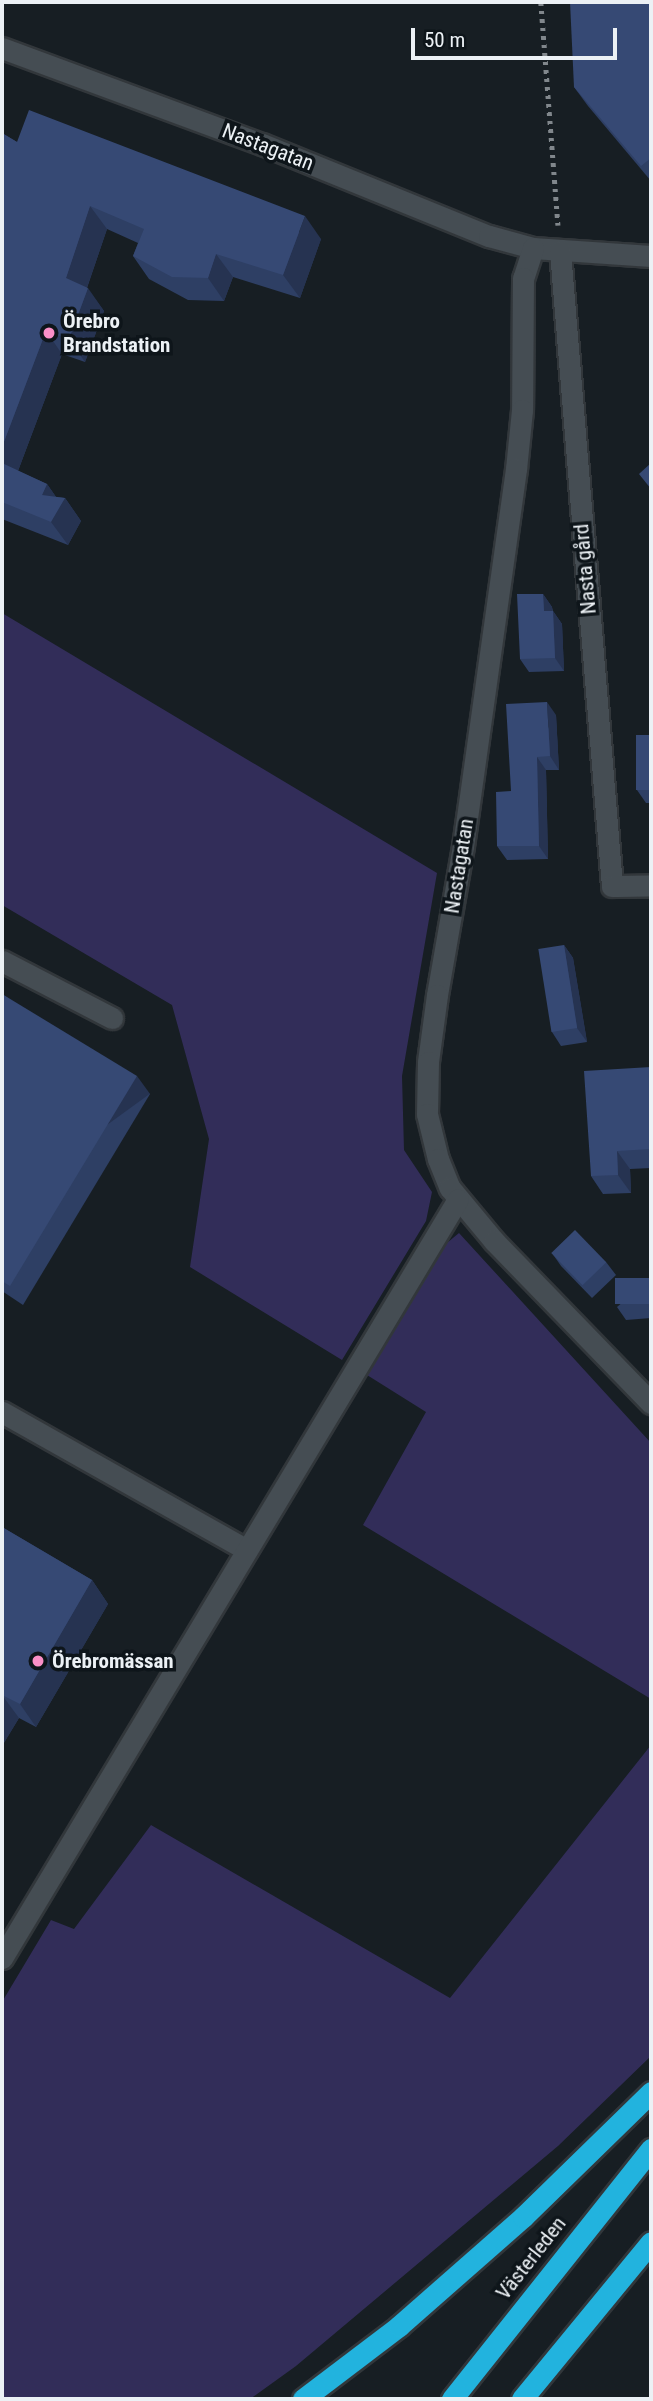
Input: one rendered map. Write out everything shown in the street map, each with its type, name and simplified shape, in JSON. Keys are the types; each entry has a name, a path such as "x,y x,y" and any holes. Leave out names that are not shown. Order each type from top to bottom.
{"highway":[{"path":"303,2399 399,2326 523,2217 651,2092"},
{"name":"Västerleden","path":"452,2399 651,2149"},
{"path":"522,2399 651,2242"}],"street":[{"name":"Nastagatan","path":"2,48 262,144 489,236 533,248 651,256"},
{"name":"Nastagatan","path":"533,248 523,278 522,410 516,469 463,846 428,1062 427,1114 438,1159 458,1199 494,1241 647,1397"},
{"name":"Nasta gård","path":"559,251 612,887 651,885"},
{"path":"2,961 111,1018"},
{"path":"2,1958 458,1199"},
{"path":"2,1412 247,1550"}],"path":[{"path":"541,2 559,251"}],"shaded area":[{"path":"2,613 437,873 402,1076 404,1150 432,1192 426,1221 342,1360 190,1267 209,1139 172,1005 2,905"},
{"path":"459,1233 651,1443 651,1699 363,1525 426,1412 367,1375 442,1247"},
{"path":"651,1745 651,2056 558,2146 296,2366 250,2399 2,2399 2,2002 51,1920 74,1929 151,1825 450,1998"}],"building":[{"path":"570,2 651,2 651,158 641,166 574,87"},
{"name":"Örebro Brandstation","path":"29,110 305,216 283,275 216,254 208,278 172,277 133,256 144,229 90,206 66,278 88,288 69,339 46,331 2,447 2,133 17,142"},
{"path":"2,463 47,484 42,495 65,498 51,522 2,502"},
{"path":"651,463 651,489 639,474"},
{"path":"517,594 543,594 544,611 553,611 555,658 520,659"},
{"path":"547,702 550,756 537,757 539,846 497,846 496,792 511,791 506,704"},
{"path":"636,735 651,735 651,790 636,790"},
{"path":"564,945 577,1028 551,1032 538,949"},
{"path":"2,994 137,1076 10,1286 2,1281"},
{"path":"651,1067 651,1149 617,1151 618,1175 591,1176 584,1071"},
{"path":"575,1230 606,1262 583,1285 551,1253"},
{"path":"615,1278 651,1278 651,1304 615,1304"},
{"name":"Örebromässan","path":"2,1527 92,1580 20,1704 2,1695"}],"place":[{"name":"Örebro Brandstation","path":"49,333"},
{"name":"Örebromässan","path":"38,1661"}]}
